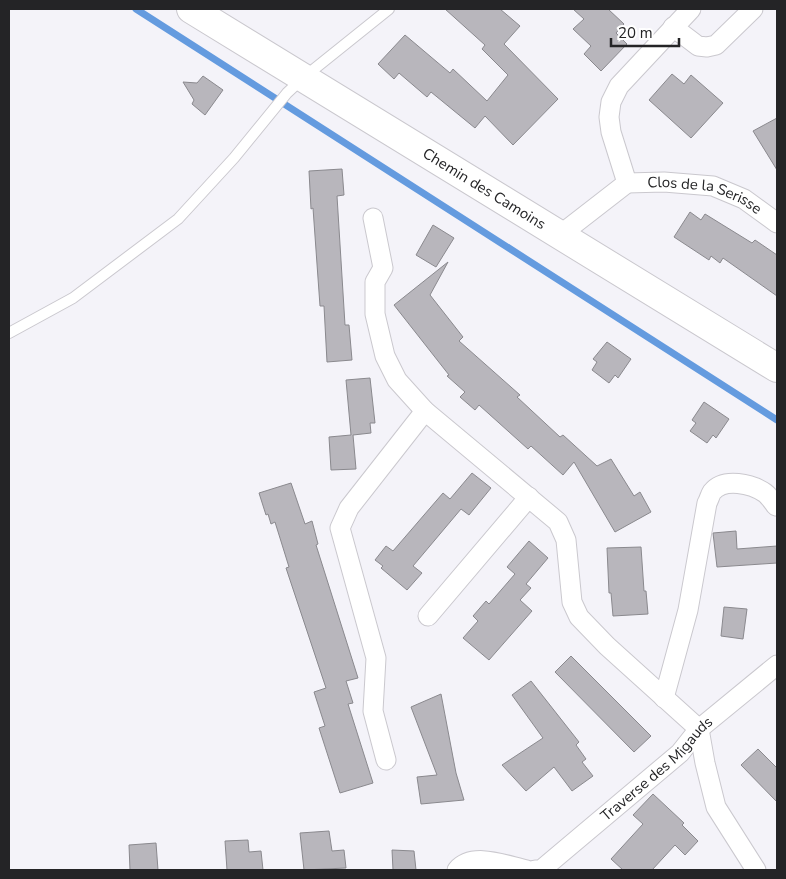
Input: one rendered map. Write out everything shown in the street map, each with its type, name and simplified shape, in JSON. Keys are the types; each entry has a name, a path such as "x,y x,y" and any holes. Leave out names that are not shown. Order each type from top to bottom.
{"street":[{"name":"Chemin des Camoins","path":"191,9 295,86 560,235 777,368"},
{"name":"Clos de la Serisse","path":"627,183 609,117 611,102 619,86 672,27 691,9"},
{"path":"672,27 698,46 716,45 753,9"},
{"name":"Clos de la Serisse","path":"560,235 627,183 664,182 714,186 744,199 777,223"},
{"path":"373,218 382,268 375,282 375,314 385,356 398,380 425,411 558,522 566,540 572,602 579,617 607,646 699,729 704,763 716,807 756,870"},
{"path":"386,760 373,711 376,658 340,528 349,508 425,411"},
{"path":"664,698 688,610 707,503 713,491 725,484 741,483 752,486 766,494 776,506"},
{"path":"428,616 529,497"},
{"name":"Traverse des Migauds","path":"535,870 541,870 680,753 699,729 777,665"},
{"path":"457,870 473,860 527,870"}],"lane":[{"path":"9,333 73,298 178,219 234,158 295,86 389,9"}],"building":[{"path":"445,9 500,9 520,26 504,44 558,99 513,145 485,116 475,128 431,92 427,97 399,73 394,79 378,64 405,35 450,73 453,69 487,101 508,75 482,49 485,45"},
{"path":"573,9 608,9 624,24 616,33 627,44 601,71 584,54 591,46 573,29 584,19"},
{"path":"672,74 684,84 691,75 723,103 691,138 649,100"},
{"path":"203,76 223,90 205,115 192,104 194,100 183,82 197,83"},
{"path":"777,118 777,170 753,131"},
{"path":"342,169 344,195 337,196 345,325 349,325 352,360 327,362 324,306 320,306 309,171"},
{"path":"690,212 701,220 705,214 752,243 755,240 777,255 777,296 723,258 720,263 711,256 709,260 674,237"},
{"path":"433,225 454,238 436,267 416,255"},
{"path":"448,262 430,295 463,337 459,341 520,395 517,397 560,437 563,435 597,466 611,459 634,496 640,492 651,512 615,532 574,462 563,475 531,446 528,449 479,405 475,410 460,397 465,392 447,376 449,375 394,305"},
{"path":"607,342 631,359 618,378 615,375 609,383 592,370 597,362 593,359"},
{"path":"370,378 375,423 370,423 371,433 353,435 356,469 331,470 329,437 351,435 346,380"},
{"path":"704,402 729,419 716,438 713,435 707,443 690,431 696,423 692,420"},
{"path":"472,473 491,488 469,515 461,509 413,566 422,573 407,590 381,568 383,566 375,560 386,546 393,551 443,493 450,499"},
{"path":"291,483 305,524 312,521 318,544 316,545 358,678 346,681 353,703 348,704 373,783 340,793 319,728 325,726 314,692 326,688 286,568 289,567 275,522 271,524 268,514 266,515 259,493"},
{"path":"736,531 737,549 777,546 777,563 717,567 713,533"},
{"path":"529,541 548,558 526,584 531,588 520,600 532,611 489,660 463,638 478,621 473,616 486,601 489,604 515,574 507,567"},
{"path":"641,547 644,591 646,591 648,614 613,616 611,593 609,593 607,548"},
{"path":"724,607 747,609 743,639 721,636"},
{"path":"571,656 651,736 634,752 555,672"},
{"path":"531,681 579,742 576,745 586,759 582,762 593,776 572,791 554,767 526,791 502,765 543,738 512,695"},
{"path":"441,694 456,773 464,800 421,804 417,777 437,775 411,707"},
{"path":"758,749 777,768 777,802 741,765"},
{"path":"653,794 684,823 682,825 698,841 685,855 675,845 652,870 623,870 611,859 643,824 633,815"},
{"path":"329,831 332,851 344,850 346,868 304,870 300,833"},
{"path":"248,840 249,852 261,851 263,870 227,870 225,841"},
{"path":"156,843 158,870 130,870 129,845"},
{"path":"392,850 414,851 416,870 393,870"}],"waterway":[{"path":"136,9 777,420"}]}
